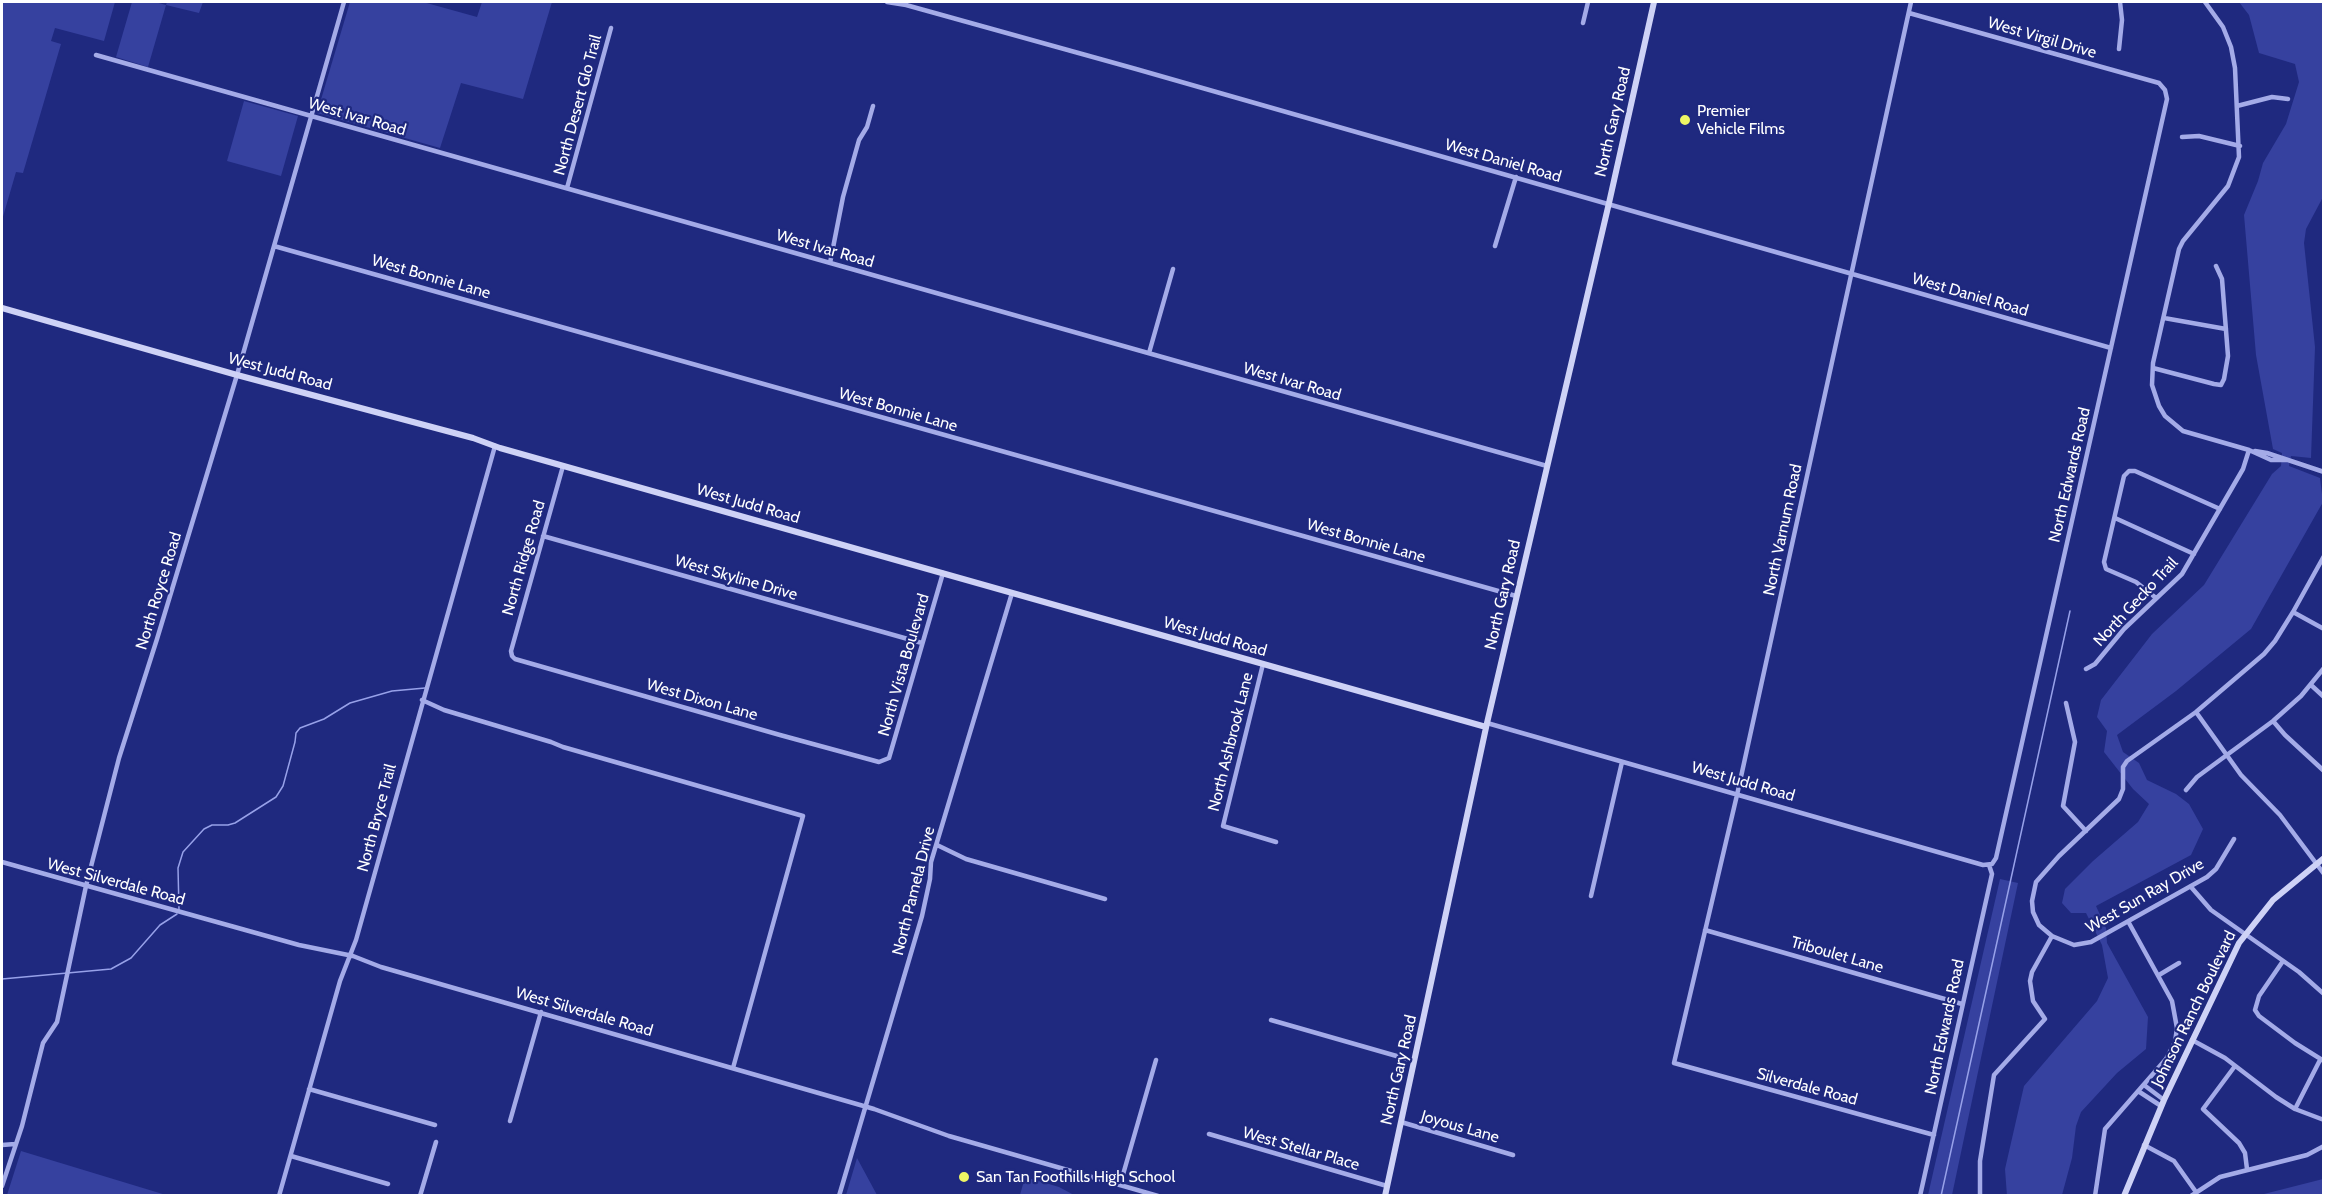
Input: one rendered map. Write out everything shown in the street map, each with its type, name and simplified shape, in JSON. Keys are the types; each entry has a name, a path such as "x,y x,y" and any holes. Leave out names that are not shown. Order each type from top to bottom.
{"street":[{"name":"North Royce Road","path":"2,1186 25,1116 43,1043 59,1016 86,886 119,758 237,375 344,2"},
{"name":"West Daniel Road","path":"887,2 906,5 1609,203 2111,348"},
{"path":"1583,23 1588,2"},
{"name":"North Gary Road","path":"1385,1196 1516,596 1654,2"},
{"name":"North Varnum Road","path":"1674,1063 1737,795 1911,2"},
{"path":"2119,49 2122,27 2120,2"},
{"path":"2205,2 2228,36 2235,68 2240,146 2236,166 2228,186 2179,249 2152,368 2154,393 2165,416 2183,430 2324,472"},
{"name":"West Virgil Drive","path":"1909,13 2159,83 2165,90"},
{"name":"North Desert Glo Trail","path":"567,188 611,28"},
{"name":"West Ivar Road","path":"96,55 1547,466"},
{"name":"North Edwards Road","path":"1920,1196 1992,874 1990,864 1996,858 2167,99 2165,90"},
{"path":"2237,106 2272,97 2288,99"},
{"path":"830,263 843,197 873,106"},
{"path":"2182,137 2199,136 2240,146"},
{"path":"1496,246 1516,177"},
{"name":"West Bonnie Lane","path":"274,246 1516,596"},
{"path":"2152,368 2221,385 2227,365 2226,329 2222,279 2216,266"},
{"path":"1149,353 1173,269"},
{"name":"West Judd Road","path":"2,308 237,375 473,438 563,466 1263,664 1622,762 1983,865 1990,864"},
{"path":"2163,318 2226,329"},
{"name":"North Bryce Trail","path":"279,1196 340,981 359,929 495,446"},
{"name":"North Gecko Trail","path":"2086,669 2095,664 2124,629 2181,574 2242,469 2249,450"},
{"name":"North Ridge Road","path":"512,656 511,651 563,466"},
{"path":"2156,598 2136,582 2106,569 2104,562 2124,476 2129,471 2135,471 2220,509"},
{"path":"2115,518 2194,554"},
{"name":"West Skyline Drive","path":"543,536 922,643"},
{"path":"1980,1196 1980,1161 1994,1075 2045,1019 2033,1001 2030,981 2032,972 2052,936 2039,925 2033,912 2033,891 2042,874 2119,799 2123,789 2123,767 2127,761 2196,712 2264,654 2294,612 2324,556"},
{"name":"North Vista Boulevard","path":"886,761 889,758 943,573"},
{"name":"North Pamela Drive","path":"839,1196 922,916 930,879 931,862 938,845 1012,593"},
{"path":"2294,612 2324,629"},
{"name":"West Dixon Lane","path":"512,656 780,735 879,762 886,761"},
{"name":"North Ashbrook Lane","path":"1263,664 1223,826 1276,842"},
{"path":"2186,790 2197,777 2273,721 2311,685 2324,668"},
{"path":"2311,685 2324,698"},
{"path":"422,700 444,711 562,747 803,816 733,1068"},
{"path":"2066,703 2075,742 2063,806 2086,831"},
{"path":"2196,712 2241,776 2268,803 2324,874"},
{"path":"2273,721 2324,771"},
{"path":"1591,896 1622,762"},
{"name":"West Sun Ray Drive","path":"2052,936 2074,945 2082,945 2129,922 2191,887 2216,869 2234,839"},
{"path":"938,845 966,859 1106,899"},
{"name":"Johnson Ranch Boulevard","path":"2124,1196 2162,1103 2231,959 2246,934 2273,900 2324,858"},
{"name":"West Silverdale Road","path":"2,862 299,945 349,956 867,1107 949,1136 1158,1196"},
{"path":"2191,887 2211,910 2299,972 2324,994"},
{"path":"2095,1196 2105,1129 2172,1051 2177,1028 2172,1001 2129,922"},
{"name":"Triboulet Lane","path":"1705,930 1962,1004"},
{"path":"2283,961 2259,996 2255,1010 2259,1016 2295,1043 2322,1060 2295,1108"},
{"path":"2159,975 2179,963"},
{"path":"510,1121 541,1012"},
{"path":"1271,1020 1414,1061"},
{"path":"2192,1040 2235,1066 2276,1097 2324,1120"},
{"path":"1120,1185 1156,1060"},
{"name":"Silverdale Road","path":"1674,1063 1934,1135"},
{"path":"2235,1066 2207,1101 2204,1110 2239,1143 2245,1153 2247,1169"},
{"path":"2144,1085 2162,1103"},
{"path":"309,1089 435,1125"},
{"path":"2138,1091 2162,1103"},
{"name":"Joyous Lane","path":"1401,1122 1513,1155"},
{"name":"West Stellar Place","path":"1209,1134 1387,1186"},
{"path":"420,1196 436,1142"},
{"path":"2,1145 15,1144"},
{"path":"2144,1145 2174,1161 2194,1194 2220,1177 2307,1155 2324,1146"},
{"path":"291,1156 388,1184"}],"shaded area":[{"path":"2,2 115,2 104,41 55,28 51,41 61,44 23,173 16,172 2,220"},
{"path":"132,2 155,2 166,5 148,67 116,57"},
{"path":"167,2 203,2 199,13 166,5"},
{"path":"350,2 423,2 477,17 482,2 552,2 523,99 461,83 440,148 317,113"},
{"path":"2239,2 2323,2 2323,197 2306,229 2304,243 2315,347 2311,458 2291,456 2289,466 2320,478 2323,502 2251,629 2176,691 2117,735 2123,752 2139,763 2147,780 2176,794 2189,804 2203,829 2191,855 2096,906 2106,928 2107,943 2148,1017 2146,1049 2117,1073 2081,1112 2062,1195 2007,1196 2005,1169 2024,1086 2097,1001 2108,978 2102,945 2086,913 2071,913 2062,903 2065,889 2138,822 2149,804 2133,789 2104,752 2107,731 2097,717 2101,700 2152,634 2204,585 2272,474 2281,466 2282,453 2273,449 2256,355 2244,215 2263,163 2286,124 2299,82 2295,64 2259,53 2249,15"},
{"path":"244,101 298,116 281,176 227,161"},
{"path":"2000,879 2018,883 1952,1195 1928,1195"},
{"path":"21,1151 166,1195 7,1195"},
{"path":"857,1158 877,1195 846,1195"},
{"path":"1025,1177 1059,1187 1074,1195 1020,1195"},
{"path":"2323,1179 2323,1195 2260,1195"}],"waterway":[{"path":"1941,1196 2070,611"},
{"path":"179,910 178,868 183,852 204,829 212,825 235,823 276,797 283,786 296,733 300,728 324,719 350,703 392,691 425,688"},
{"path":"2,979 111,969 131,958 160,925 177,914"}],"place":[{"name":"Premier Vehicle Films","path":"1685,120"},
{"name":"San Tan Foothills High School","path":"964,1177"}]}
